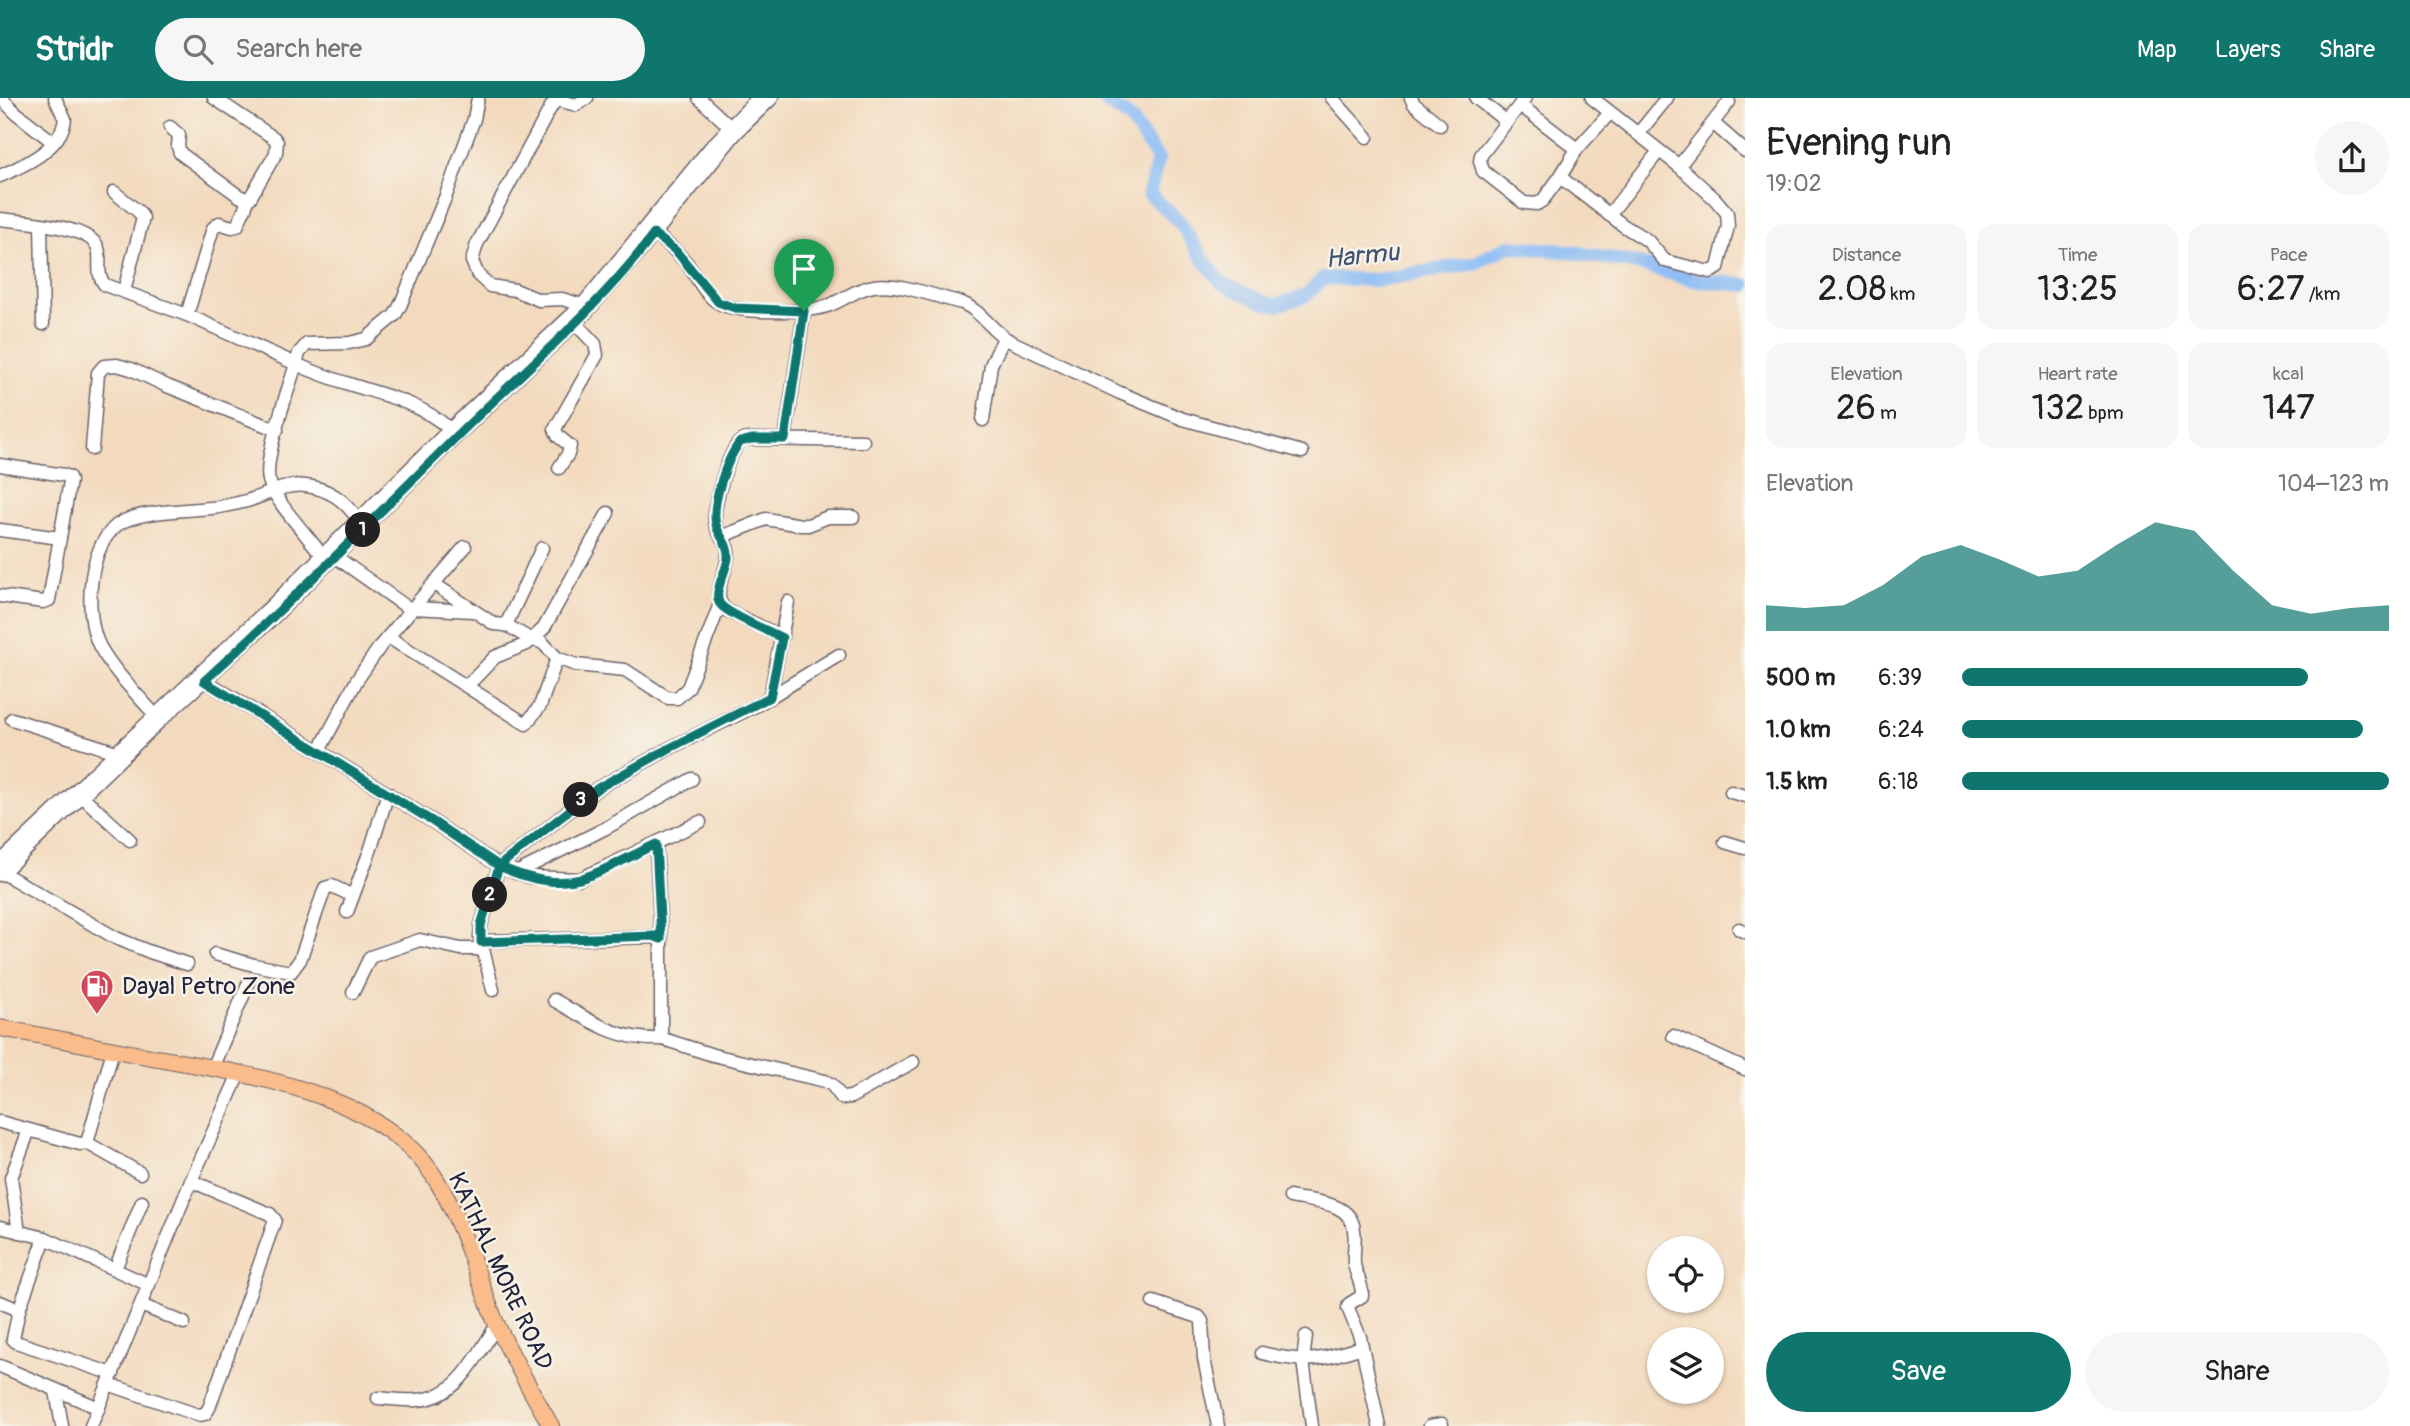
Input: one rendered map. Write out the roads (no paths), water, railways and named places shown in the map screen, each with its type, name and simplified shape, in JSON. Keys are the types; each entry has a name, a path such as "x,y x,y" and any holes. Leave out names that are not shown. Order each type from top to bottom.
{"main road":[{"name":"KATHAL MORE ROAD","path":"0,1028 239,1074 330,1100 370,1119 408,1147 436,1179 463,1234 497,1325 551,1426"}],"street":[{"path":"1,98 53,142"},
{"path":"0,161 4,174 32,160 53,142 65,119 55,98"},
{"path":"214,98 277,142 276,153 253,195 246,199"},
{"path":"322,555 274,491 267,468 299,353 307,344 349,343 366,339 400,306 445,198 474,119 478,98"},
{"path":"582,305 562,299 539,300 515,290 490,286 478,275 472,261 482,235 552,105 558,100 576,105 587,98"},
{"path":"3,865 154,714 255,621 450,429 582,305 729,126 758,98"},
{"path":"3,865 83,797 273,618 575,323 639,253 736,133 772,98"},
{"path":"1332,98 1367,137"},
{"path":"1411,98 1414,104 1440,125"},
{"path":"1476,98 1507,122"},
{"path":"1560,177 1647,240 1665,261 1710,272 1716,270 1728,226 1727,213 1679,166 1594,98"},
{"path":"1638,134 1667,98"},
{"path":"706,100 729,126"},
{"path":"1577,149 1523,101 1481,155 1480,167 1524,203 1537,204 1560,177 1577,149 1610,113"},
{"path":"1679,166 1728,102"},
{"path":"1713,123 1745,151"},
{"path":"170,127 179,135 180,153 246,199"},
{"path":"1609,215 1659,151"},
{"path":"114,192 143,218 124,291"},
{"path":"187,315 213,228 219,223 237,226 246,206 246,199"},
{"path":"0,219 41,224 86,235 95,241 98,248 102,281 105,285 187,315 326,377 403,399 436,417 450,429"},
{"path":"41,224 43,324"},
{"path":"654,234 676,251 718,302 735,308 804,311 830,305 872,286 886,285 972,307 1004,338 1120,393 1183,419 1302,452"},
{"path":"785,439 804,311"},
{"path":"559,468 570,446 558,436 555,429 597,355 595,344 575,323"},
{"path":"983,420 989,372 1004,338"},
{"path":"92,450 98,373 104,366 109,365 131,369 277,430"},
{"path":"434,584 494,624 506,625 541,642 557,658 576,665 625,670 668,698 677,698 688,688 720,604 718,595 728,554 715,520 717,497 736,447 745,439 863,441"},
{"path":"0,465 69,477 70,485 49,600 43,602 0,596"},
{"path":"154,714 126,683 101,649 94,634 91,616 97,552 106,536 120,522 135,517 226,506 296,485 320,489 342,499 358,519"},
{"path":"467,686 495,657 533,640 549,621 608,513"},
{"path":"721,537 766,519 808,525 828,517 853,517"},
{"path":"0,530 60,538"},
{"path":"319,751 357,680 388,637 465,547"},
{"path":"506,625 541,548"},
{"path":"336,557 412,609 475,611"},
{"path":"770,697 788,602"},
{"path":"720,604 728,611 782,638"},
{"path":"388,637 526,724 540,706 557,658"},
{"path":"493,990 481,945 481,925 499,866 598,788 770,697 839,655"},
{"path":"204,681 388,793 499,866 516,873 536,878 580,879 699,822"},
{"path":"12,719 116,752"},
{"path":"516,873 606,828 692,779"},
{"path":"1731,792 1745,796"},
{"path":"347,912 388,793"},
{"path":"83,797 130,840"},
{"path":"1725,842 1745,848"},
{"path":"656,844 663,1039"},
{"path":"3,865 116,938 187,964"},
{"path":"215,954 291,972 300,960 325,888 332,887 353,896"},
{"path":"353,992 370,957 419,940 461,949 481,945 654,936 661,939"},
{"path":"212,1068 248,982"},
{"path":"554,1000 612,1032 638,1039 663,1039 713,1055 825,1081 843,1098 851,1097 912,1062"},
{"path":"1674,1036 1745,1069"},
{"path":"87,1143 113,1050"},
{"path":"91,1426 191,1181 239,1074"},
{"path":"0,1122 80,1144 87,1143 140,1172"},
{"path":"19,1232 11,1178 29,1130"},
{"path":"45,1238 19,1310 13,1339 198,1415 205,1414 275,1220 270,1214 191,1181"},
{"path":"1290,1197 1339,1208 1351,1216 1355,1232 1354,1263 1362,1296 1349,1304 1348,1308 1357,1326 1379,1426"},
{"path":"115,1269 142,1202"},
{"path":"0,1227 45,1238 149,1285"},
{"path":"1153,1302 1199,1317 1202,1321 1204,1359 1218,1426"},
{"path":"0,1303 19,1310"},
{"path":"141,1305 184,1322"},
{"path":"378,1398 418,1400 442,1395 457,1385 497,1325"},
{"path":"1306,1336 1303,1361 1312,1426"},
{"path":"1262,1353 1303,1361 1322,1359 1362,1347"},
{"path":"0,1366 99,1408"},
{"path":"56,1391 62,1426"}],"waterway":[{"name":"Harmu","path":"1104,98 1107,103 1130,118 1158,159 1149,194 1180,222 1222,283 1264,302 1277,305 1307,295 1323,278 1377,280 1425,272 1475,263 1509,246 1573,252 1638,264 1694,280 1745,285"}],"place":[{"name":"Dayal Petro Zone","path":"97,1016"}]}
